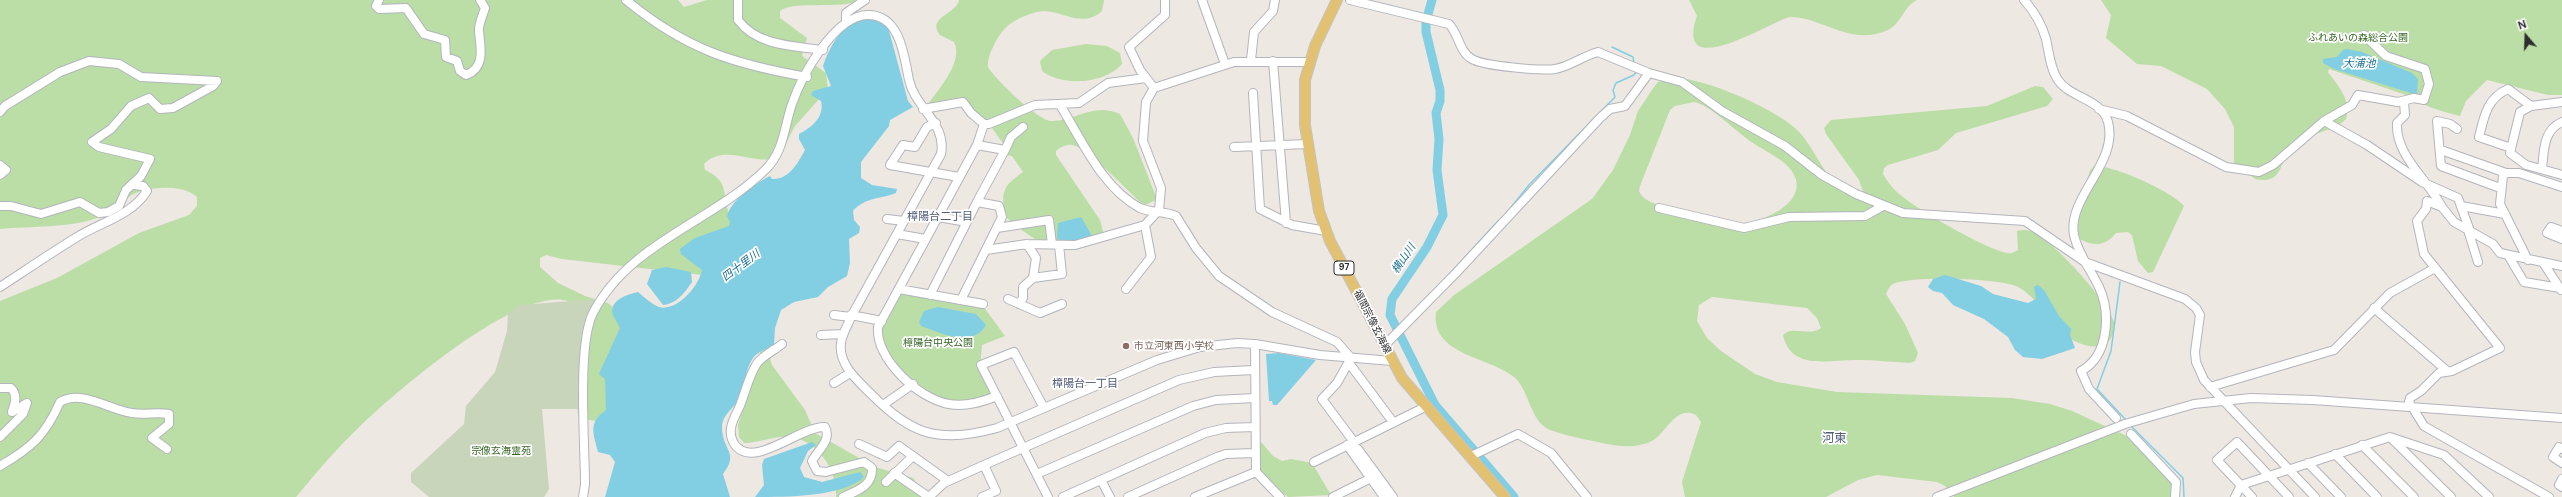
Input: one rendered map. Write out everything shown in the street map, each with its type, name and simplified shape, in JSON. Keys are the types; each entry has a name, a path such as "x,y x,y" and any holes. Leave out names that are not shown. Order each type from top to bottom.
{"main road":[{"name":"福間宗像玄海線","path":"1337,0 1309,62 1305,80 1304,102 1314,193 1326,231 1384,346 1402,378 1425,407 1505,497"}],"street":[{"path":"379,0 376,6 379,9 406,8 424,34 445,40 446,57 457,61 460,71 466,75 474,72 480,62 482,40 479,32 485,8 480,0"},
{"path":"626,0 656,25 697,50 751,68 807,77"},
{"path":"738,0 738,20 751,34 766,40 823,50"},
{"path":"846,22 846,13 865,0"},
{"path":"1154,88 1146,78 1129,47 1165,15 1165,0"},
{"path":"1202,0 1225,64"},
{"path":"1252,60 1254,32 1275,10 1275,0"},
{"path":"1350,0 1449,24 1454,29 1464,52 1473,60 1528,69 1556,69 1598,52 1649,73 1682,82 1722,111 1785,146 1822,175 1883,206 1903,213 2025,221 2085,262 2185,300 2196,308 2200,315 2196,362 2204,380 2222,401 2315,497"},
{"path":"2024,0 2037,20 2058,80 2070,91 2098,109 2127,116 2226,167 2253,172 2263,171 2273,165 2324,121 2352,105 2358,94 2404,102 2414,98 2424,100 2428,92 2427,72 2421,66 2406,64 2386,56 2364,35"},
{"path":"583,497 585,484 585,343 589,323 598,302 611,285 636,262 749,184 771,165 780,152 792,103 836,30 846,22 870,15 884,17 892,22 913,95 936,123 941,132 944,143 941,154 931,173 851,316 843,334 843,360 850,373 883,405 908,426 932,434 972,435 1010,423 1182,351 1220,344 1255,344 1350,361 1392,361"},
{"path":"986,250 1027,244 1081,244 1108,233 1145,225 1158,210 1160,182 1144,146 1142,127 1146,102 1154,88 1225,64 1252,60 1309,62"},
{"path":"0,112 5,106 60,72 89,61 119,64 141,77 216,80 215,84 169,109 160,109 149,98 138,100 126,109 108,132 92,142 99,147 149,157 148,165 134,185 126,190 119,206 108,212 96,212 80,202 48,214 30,213 15,205 0,206"},
{"path":"1272,61 1286,224"},
{"path":"1384,346 1456,274 1600,118 1610,109 1625,106 1649,73"},
{"path":"984,124 1006,119 1025,108 1079,103 1108,83 1146,78"},
{"path":"2511,148 2479,137 2487,105 2497,94 2508,89 2531,106"},
{"path":"1253,92 1260,209 1286,224 1318,232 1326,231"},
{"path":"923,109 963,102 971,113 984,124"},
{"path":"2404,102 2405,115 2398,118 2395,124 2398,141 2416,170 2430,184 2442,207 2451,219 2479,237 2494,243 2500,253 2544,264 2562,266"},
{"path":"2562,102 2531,106 2524,109 2518,116 2510,153 2526,165 2562,175"},
{"path":"1060,105 1088,147 1092,158 1126,198 1141,208 1173,214 1179,219 1196,248 1219,276 1272,312 1337,342 1393,422"},
{"path":"2098,109 2108,122 2107,146 2096,179 2075,218 2074,233 2085,262 2102,291 2107,313 2103,343 2093,365 2081,371 2089,389 2116,418"},
{"path":"2324,121 2367,145 2422,182 2430,184 2458,198 2478,262"},
{"path":"2457,129 2450,124 2436,121 2440,135 2441,166 2500,188"},
{"path":"2542,169 2549,131 2555,124 2562,122"},
{"path":"936,123 927,127 915,147 903,145 890,165 959,177"},
{"path":"984,124 977,145 882,320 876,338 879,351 925,395 945,404 973,404 997,396"},
{"path":"930,295 1011,137 1023,127"},
{"path":"1234,147 1308,144"},
{"path":"977,145 1005,150"},
{"path":"2441,150 2506,173 2519,173 2562,186"},
{"path":"0,166 6,170 0,175"},
{"path":"2506,173 2503,176 2500,188 2500,204 2528,260"},
{"path":"0,287 78,236 115,219 137,205 147,191 143,186 134,185"},
{"path":"960,300 1002,217 999,206 977,202"},
{"path":"2442,207 2427,202 2426,209 2417,221 2424,254 2500,348 2452,371 2446,370 2437,373 2422,392 2410,398 2412,407 2424,426 2549,497"},
{"path":"1659,208 1744,228 1789,217 1865,216 1883,206"},
{"path":"2461,206 2505,214"},
{"path":"938,217 967,222"},
{"path":"887,219 904,221"},
{"path":"997,228 1049,220 1056,244 1062,274 1033,278 1023,287 1023,298 1018,304"},
{"path":"1126,289 1151,257 1145,225"},
{"path":"2562,231 2551,227 2547,233 2562,239"},
{"path":"897,234 926,239"},
{"path":"1027,244 1036,258 1033,278"},
{"path":"2508,255 2524,282 2561,290"},
{"path":"2544,264 2561,290"},
{"path":"2210,387 2334,350 2390,293 2435,268"},
{"path":"899,289 983,304"},
{"path":"1008,299 1040,313 1062,304"},
{"path":"2374,308 2446,370"},
{"path":"834,315 882,320"},
{"path":"821,334 843,334"},
{"path":"782,344 756,364 748,388 731,425 731,439 739,450 753,453 789,440 815,426 825,427 827,432 825,441 812,461 817,471 826,472 864,462 872,468 873,474 870,482 843,497"},
{"path":"1255,344 1254,453 1256,472 1280,497"},
{"path":"1044,408 1014,352 981,365 1048,497"},
{"path":"1350,361 1337,383 1322,399 1384,497"},
{"path":"894,473 929,497 948,481 1179,380 1214,372 1254,370"},
{"path":"834,383 850,373"},
{"path":"883,405 913,384"},
{"path":"0,388 11,388 15,392 16,401 12,412 27,403 23,414 0,436"},
{"path":"0,466 38,442 51,425 60,402 70,398 99,403 128,413 169,414 169,424 152,438 155,442 167,449"},
{"path":"1037,474 1193,406 1216,400 1254,398"},
{"path":"1937,497 2149,416 2194,404 2277,398 2562,418"},
{"path":"1314,462 1425,407"},
{"path":"1063,497 1205,433 1226,428 1254,427"},
{"path":"1469,456 1518,434 1551,453 1587,497"},
{"path":"2131,434 2176,482 2175,497"},
{"path":"2390,437 2451,497"},
{"path":"2235,497 2241,485 2390,437 2444,455 2489,497"},
{"path":"2252,497 2218,460 2236,442 2289,497"},
{"path":"859,444 888,457 899,446 948,481"},
{"path":"1351,444 1358,449 1393,497"},
{"path":"2362,445 2414,497"},
{"path":"2562,449 2559,447 2553,457 2562,463"},
{"path":"1128,497 1217,457 1226,454 1254,453"},
{"path":"2335,454 2377,497"},
{"path":"886,482 913,456"},
{"path":"2308,463 2341,497"},
{"path":"982,497 996,491 984,465"},
{"path":"1195,497 1256,472"},
{"path":"1333,497 1371,478"},
{"path":"2562,479 2559,485 2562,487"},
{"path":"1101,480 1110,497"}],"green space":[{"path":"0,0 678,0 684,7 707,0 862,0 842,4 795,6 780,11 780,18 807,38 802,56 826,73 828,89 795,126 779,157 760,159 721,155 712,158 704,164 705,170 721,182 728,211 740,221 702,275 562,259 546,255 540,258 540,267 558,283 585,296 608,303 619,313 674,337 598,421 580,419 578,415 568,301 548,300 522,308 495,322 466,340 411,381 353,433 296,497 0,497 0,301 57,278 139,233 189,215 197,206 197,197 184,190 176,188 151,189 136,193 102,216 75,224 0,229"},
{"path":"959,0 1104,0 1102,11 1095,16 1088,18 1074,18 1044,11 1032,13 1016,20 1006,27 996,41 991,50 988,67 999,81 1028,108 1046,119 1052,121 1061,120 1102,110 1120,114 1133,138 1156,200 1145,205 1088,154 1080,148 1073,145 1068,145 1056,151 1056,155 1100,220 1104,235 1091,245 1074,248 1064,247 1036,240 1006,217 1003,195 1011,181 1023,172 1012,156 1006,155 1007,149 987,121 980,118 964,100 928,104 944,83 956,58 954,42 940,35 937,29 937,24 939,20 957,5"},
{"path":"1689,0 1917,0 1908,7 1896,24 1888,30 1874,34 1861,35 1849,33 1814,21 1790,17 1746,37 1711,48 1699,46 1693,36 1697,16"},
{"name":"ふれあいの森総合公園","path":"2101,0 2562,0 2562,95 2548,95 2487,80 2466,101 2460,116 2434,109 2412,97 2329,69 2328,72 2346,99 2346,119 2341,124 2298,142 2288,153 2276,175 2265,180 2255,179 2234,163 2234,127 2225,109 2207,89 2161,66 2137,64 2106,38 2111,15"},
{"path":"1086,44 1107,46 1120,53 1122,64 1105,76 1083,81 1061,79 1042,71 1040,61 1052,50"},
{"path":"1676,78 1705,83 1739,96 1772,112 1796,129 1838,186 1857,196 1863,191 1859,180 1826,134 1824,128 1831,120 1987,106 2035,86 2043,87 2053,99 2047,106 1956,133 1938,150 1888,165 1884,168 1883,174 1894,189 1911,203 1940,221 1991,248 2012,253 2018,250 2017,231 2020,230 2032,232 2046,240 2080,274 2110,313 2115,324 2113,334 2105,345 2087,346 2069,338 2059,329 2030,296 2016,286 2006,283 1975,280 1920,279 1895,283 1889,287 1886,294 1905,324 1918,353 1915,361 1910,363 1864,360 1813,361 1803,359 1794,354 1787,347 1783,335 1791,331 1812,331 1821,328 1817,318 1807,308 1712,297 1699,305 1697,321 1707,338 1721,351 1755,374 1777,382 1837,392 2012,398 2050,404 2072,411 2129,437 2174,483 2173,497 1954,497 1945,486 1937,482 1877,475 1858,480 1826,497 1685,497 1682,482 1701,422 1696,415 1689,413 1682,414 1672,421 1652,441 1634,446 1595,442 1559,433 1546,428 1536,417 1523,389 1514,377 1504,370 1464,353 1452,346 1442,337 1437,326 1436,312 1454,295 1592,199 1613,170 1630,135 1638,111 1658,82","holes":["1694,102 1701,104 1758,146 1777,157 1792,171 1797,187 1794,196 1780,210 1759,220 1731,223 1706,219 1658,205 1641,195 1639,191 1640,186 1670,110 1675,106"]},
{"path":"2094,166 2114,169 2142,180 2178,200 2184,206 2153,272 2148,273 2138,261 2132,235 2128,232 2116,233 2112,238 2098,244 2087,243 2077,237 2075,216 2090,171"},
{"name":"樟陽台中央公園","path":"899,292 983,306 1005,336 982,345 980,368 993,394 991,396 954,403 926,393 882,350 880,330"},
{"name":"宗像玄海霊苑","path":"597,299 586,324 583,338 581,366 581,409 542,409 549,489 544,497 429,497 411,482 411,473 464,424 466,406 495,372 507,331 508,313 520,305"},
{"path":"764,339 772,365 805,410 815,433 875,467 913,478 926,497 836,497 836,487 829,467 824,458 809,444 800,439 790,437 773,438 744,443 739,437 738,425"},
{"path":"1262,443 1273,456 1282,461 1291,459 1312,463 1331,495 1288,497 1260,474 1257,444"}],"water":[{"name":"四十里川","path":"867,19 880,21 888,27 908,101 913,107 890,120 889,126 861,162 861,178 872,185 897,189 896,193 863,203 853,211 854,220 860,227 859,233 849,239 850,263 847,276 828,287 818,297 794,302 781,310 775,328 774,345 757,354 750,362 739,399 726,415 722,427 730,456 728,467 723,474 730,497 605,497 615,462 610,455 598,452 593,428 596,419 606,410 605,379 599,374 620,328 612,311 615,303 619,299 629,294 638,292 648,301 659,307 666,308 680,302 692,290 697,283 702,270 681,254 680,249 695,238 729,226 730,222 727,216 739,198 758,183 770,176 772,179 778,179 788,174 792,170 805,150 799,139 799,134 808,129 816,121 821,112 821,101 811,95 813,91 831,86 823,66 829,51 838,36 844,30 858,21"},
{"name":"大浦池","path":"2347,49 2362,52 2412,73 2418,79 2417,95 2334,69 2323,63 2323,59 2337,57 2343,50"},
{"path":"1081,217 1092,236 1074,241 1057,239 1058,223"},
{"path":"666,267 691,272 692,282 680,297 672,303 663,305 647,284 652,270"},
{"path":"1945,275 1981,286 1993,294 2028,303 2036,299 2034,287 2038,285 2044,290 2059,316 2071,329 2070,335 2075,348 2042,359 2023,357 2015,350 2008,337 1984,319 1953,305 1942,293 1933,291 1928,287 1933,279"},
{"path":"938,307 976,314 986,325 980,332 965,338 947,335 921,326 919,322 924,311"},
{"path":"1279,353 1316,360 1277,405 1273,405 1272,401 1269,401 1266,354"},
{"path":"812,442 816,445 808,451 800,468 804,477 822,482 860,472 864,477 855,484 828,492 798,496 755,497 764,485 762,465 764,459"}],"waterway":[{"name":"横山川","path":"1432,0 1426,21 1426,32 1440,90 1440,101 1436,113 1439,139 1437,170 1443,215 1427,247 1392,299 1390,315 1435,405 1514,497"},
{"path":"1612,47 1633,57 1634,63"},
{"path":"1508,211 1529,185 1615,97 1613,90 1616,83 1634,75 1637,71"},
{"path":"1444,280 1498,221"},
{"path":"2120,282 2111,351 2097,389 2126,420"},
{"path":"2131,426 2183,478 2184,497"}],"place":[{"name":"市立河東西小学校","path":"1126,346"}],"district":[{"name":"樟陽台二丁目","path":"940,217"},
{"name":"樟陽台一丁目","path":"1085,384"},
{"name":"河東","path":"1834,439"}]}
